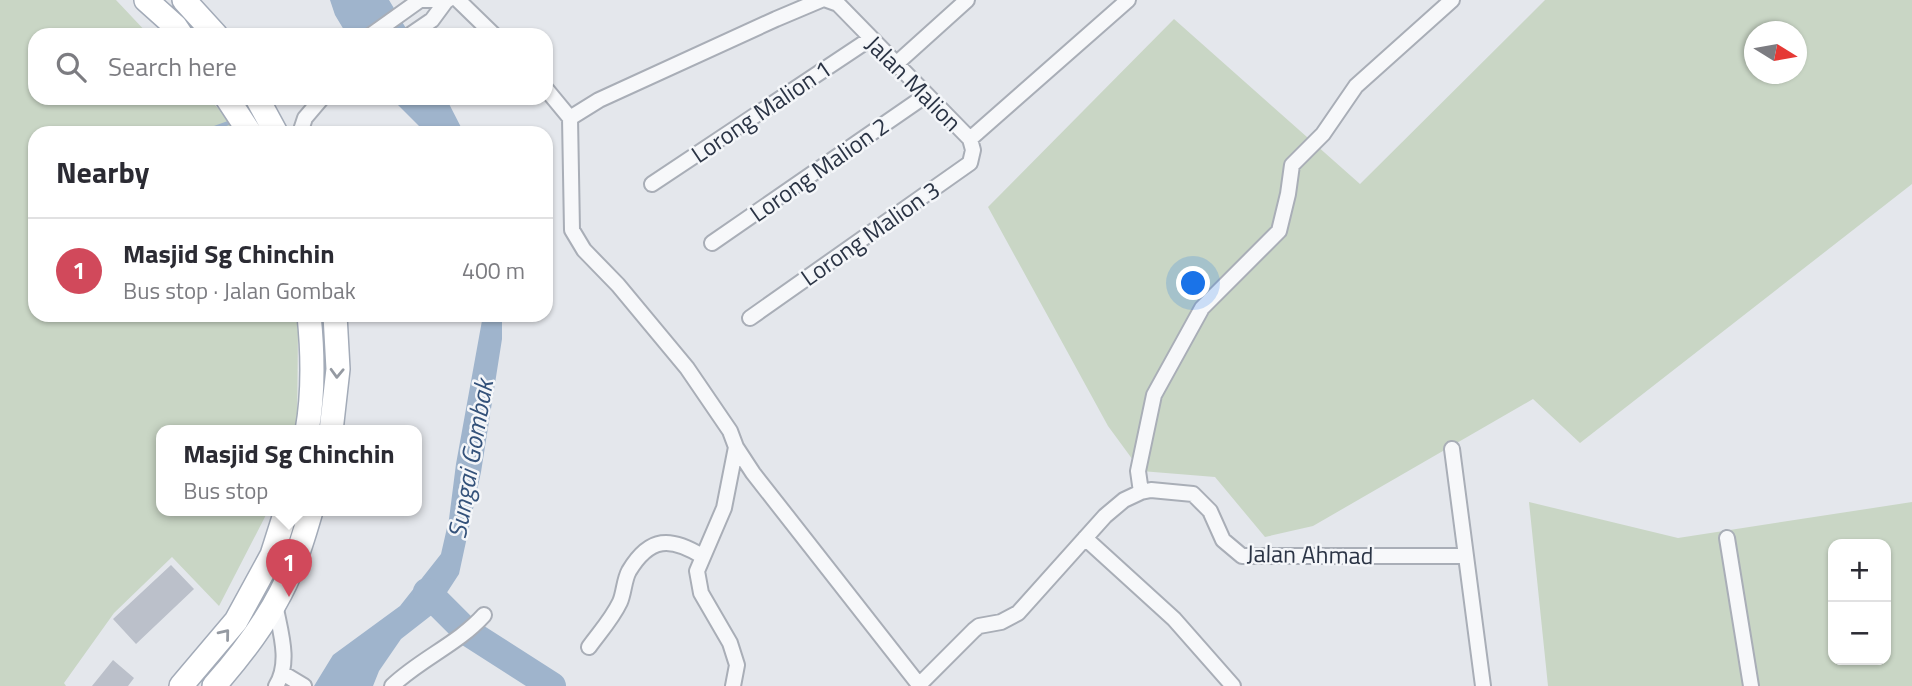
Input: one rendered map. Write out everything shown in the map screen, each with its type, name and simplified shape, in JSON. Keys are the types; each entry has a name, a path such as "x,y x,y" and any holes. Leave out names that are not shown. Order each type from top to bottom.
{"main road":[{"path":"146,0 176,28"},
{"path":"184,0 210,28"},
{"path":"232,105 245,126"},
{"path":"261,105 272,126"},
{"path":"308,425 312,406 313,357 310,322"},
{"path":"332,425 338,369 335,322"},
{"path":"181,686 236,621 272,555 284,516"},
{"path":"214,686 256,634 275,603 294,564 309,516"}],"street":[{"path":"381,28 420,0 447,0"},
{"path":"420,28 432,20 447,0"},
{"path":"458,0 487,28"},
{"path":"570,117 599,100 821,0"},
{"name":"Jalan Malion","path":"827,0 838,4 925,96 970,139"},
{"path":"896,64 967,0"},
{"path":"970,139 1128,0"},
{"path":"553,97 570,117 572,230 584,250 618,285 687,369 730,431 736,447 753,473 919,686 979,626 1001,622 1018,613 1124,499 1141,492 1138,471 1154,394 1202,309 1279,231 1289,194 1292,165 1323,134 1356,86 1452,0"},
{"name":"Lorong Malion 1","path":"652,184 870,38"},
{"name":"Lorong Malion 2","path":"712,243 925,96"},
{"path":"302,126 305,118 316,105"},
{"name":"Lorong Malion 3","path":"750,318 970,163 973,150 970,139"},
{"path":"733,686 737,665 730,643 701,593 697,571 724,508 736,447"},
{"path":"1452,449 1483,686"},
{"name":"Jalan Ahmad","path":"1141,492 1186,492 1200,498 1210,510 1223,540 1242,556 1466,556"},
{"path":"1085,538 1174,619 1233,686"},
{"path":"1727,538 1751,686"},
{"path":"589,648 620,602 629,572 646,551 662,542 683,545 702,556"},
{"path":"275,603 284,654 280,680 303,686"},
{"path":"392,686 480,619"}],"green space":[{"path":"0,0 116,0 142,28 28,28 28,105 215,105 230,126 28,126 28,322 297,322 297,425 156,425 156,516 265,516 219,606 172,557 114,613 64,683 66,686 0,686"},
{"path":"1545,0 1912,0 1912,184 1580,443 1533,399 1313,526 1265,537 1215,477 1141,471 1108,426 988,207 1174,19 1360,184"},
{"path":"1529,502 1678,538 1912,502 1912,686 1548,686"}],"water":[{"path":"330,0 389,0 406,28 343,28"},
{"path":"398,105 450,105 460,126 419,126"},
{"name":"Sungai Gombak","path":"482,322 502,322 502,339 481,472 459,574 433,614 401,639 379,671 373,686 314,686 333,655 400,606 441,554 449,519 456,464"}],"building":[{"path":"171,565 194,589 136,644 113,619"},
{"path":"113,660 134,678 128,686 92,686"}],"waterway":[{"path":"220,126 234,121"},
{"path":"427,592 466,631 552,686"}],"place":[{"name":"Masjid Sg Chinchin","path":"289,597"}]}
